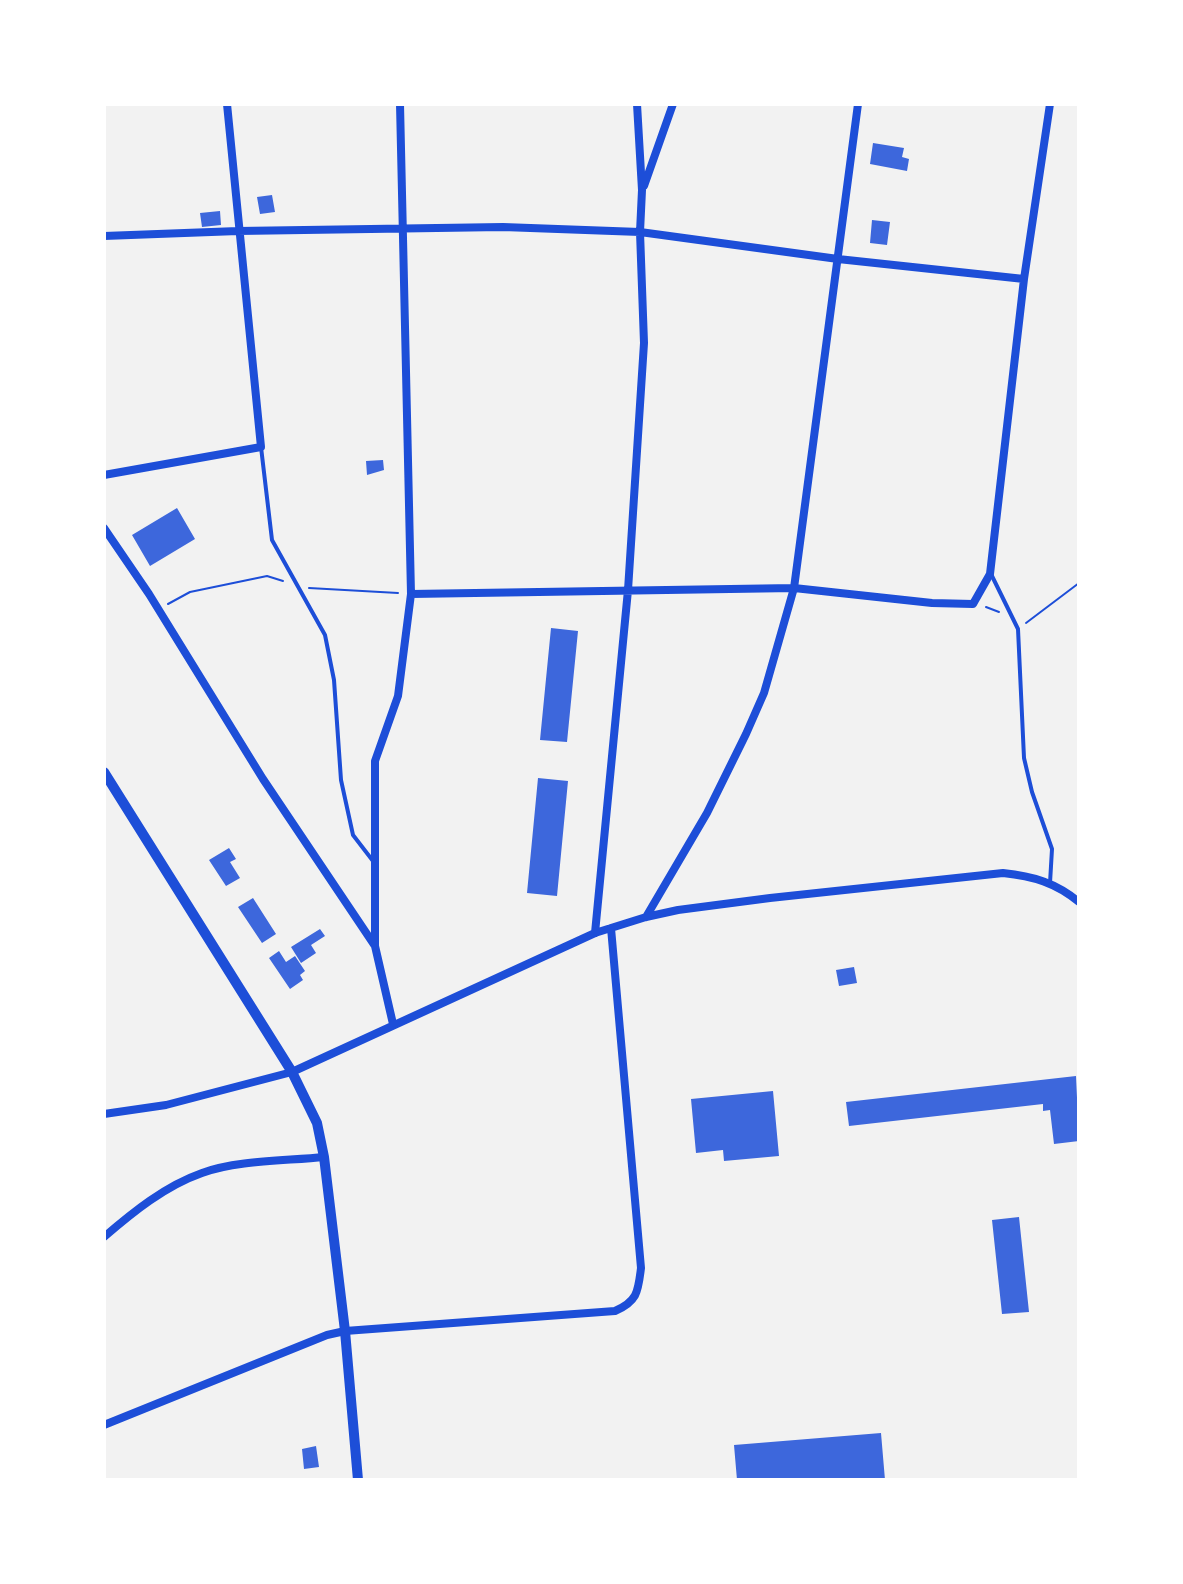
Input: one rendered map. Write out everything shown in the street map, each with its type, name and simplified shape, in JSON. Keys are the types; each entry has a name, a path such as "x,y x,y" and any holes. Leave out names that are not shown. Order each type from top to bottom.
{"street":[{"path":"104,475 261,447 227,104"},
{"path":"393,1024 375,946 375,761 398,696 411,594 400,104"},
{"path":"595,933 628,590 644,343 640,232 642,190 637,104"},
{"path":"642,190 673,104"},
{"path":"646,917 707,813 746,734 764,693 794,588 858,104"},
{"path":"411,594 794,588 943,604 973,604 990,574 1024,279 1050,104"},
{"path":"104,236 503,227 640,232 838,259 1024,279"},
{"path":"104,528 263,779 375,946"},
{"path":"104,772 292,1072 317,1123 324,1157 345,1331 358,1480"},
{"path":"104,1114 166,1105 292,1072 595,933 646,917 770,898 1003,873 1050,883 1079,902"},
{"path":"104,1425 327,1335 345,1331 615,1311 628,1305 638,1293 641,1268 611,928"},
{"path":"104,1237 132,1212 202,1173 324,1157"}],"lane":[{"path":"261,447 272,540 325,635 334,680 341,780 353,835 375,863"},
{"path":"990,574 1017,627 1024,758 1052,849 1050,883"}],"path":[{"path":"158,609 190,592 267,576 300,587 411,594"},
{"path":"973,604 999,612 1017,627 1079,583"}],"building":[{"path":"873,143 904,148 902,157 909,159 907,171 870,164"},
{"path":"272,195 275,212 260,214 257,197"},
{"path":"220,211 221,225 202,227 200,213"},
{"path":"872,220 890,222 887,245 870,243"},
{"path":"383,460 384,470 367,475 366,461"},
{"path":"177,508 195,539 150,566 132,535"},
{"path":"551,628 578,631 567,742 540,740"},
{"path":"538,778 568,781 557,896 527,893"},
{"path":"229,848 236,859 230,862 240,878 226,886 209,860"},
{"path":"253,898 276,934 262,943 238,907"},
{"path":"320,929 325,936 311,945 316,953 301,963 291,947"},
{"path":"279,951 286,962 295,956 305,971 300,975 303,980 290,989 269,958"},
{"path":"854,967 857,983 839,986 836,970"},
{"path":"1076,1076 1079,1141 1054,1144 1050,1110 1043,1111 1043,1104 849,1126 846,1102"},
{"path":"773,1091 779,1156 724,1161 723,1150 696,1153 691,1099"},
{"path":"1019,1217 1029,1312 1002,1314 992,1220"},
{"path":"881,1433 885,1480 737,1480 734,1445"},
{"path":"316,1446 319,1467 304,1469 302,1449"}]}
